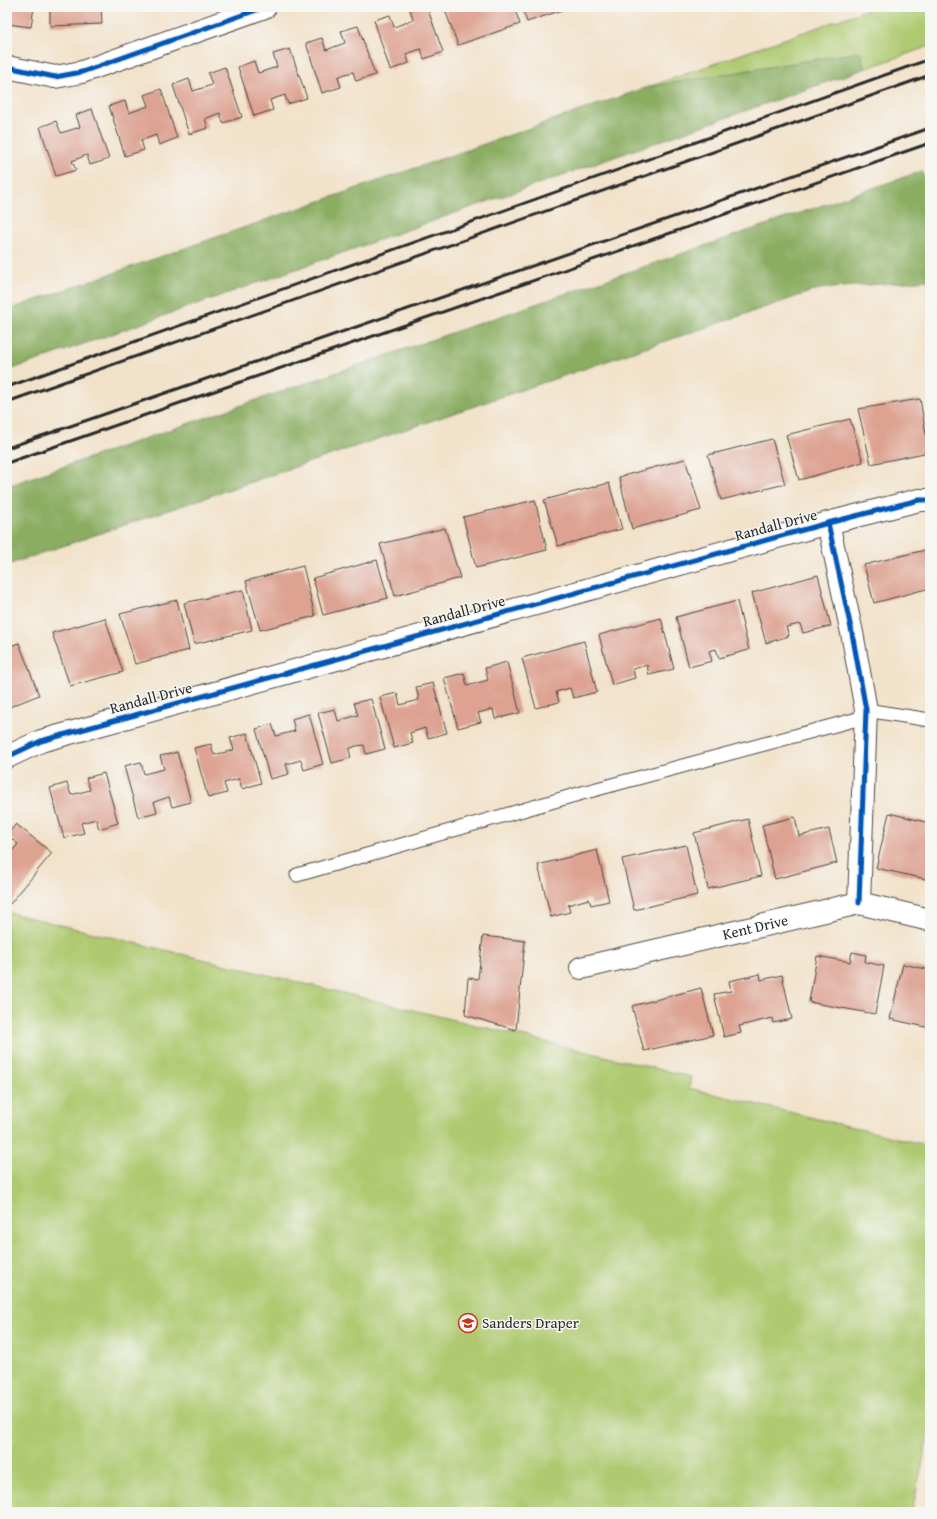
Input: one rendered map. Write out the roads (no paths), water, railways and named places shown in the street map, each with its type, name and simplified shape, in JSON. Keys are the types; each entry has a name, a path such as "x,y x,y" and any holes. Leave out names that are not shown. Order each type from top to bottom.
{"street":[{"path":"7,67 55,77 82,72 253,9"},
{"name":"Randall Drive","path":"7,757 41,741 828,523 919,500 930,500"},
{"path":"828,523 852,633 866,713 859,903"},
{"name":"Kent Drive","path":"581,968 859,903 930,920"}],"lane":[{"path":"298,875 866,713 930,720"}],"railway":[{"path":"7,387 930,59"},
{"path":"7,402 930,75"},
{"path":"7,448 930,128"},
{"path":"7,463 930,143"}],"place":[{"name":"Sanders Draper","path":"468,1323"}]}
